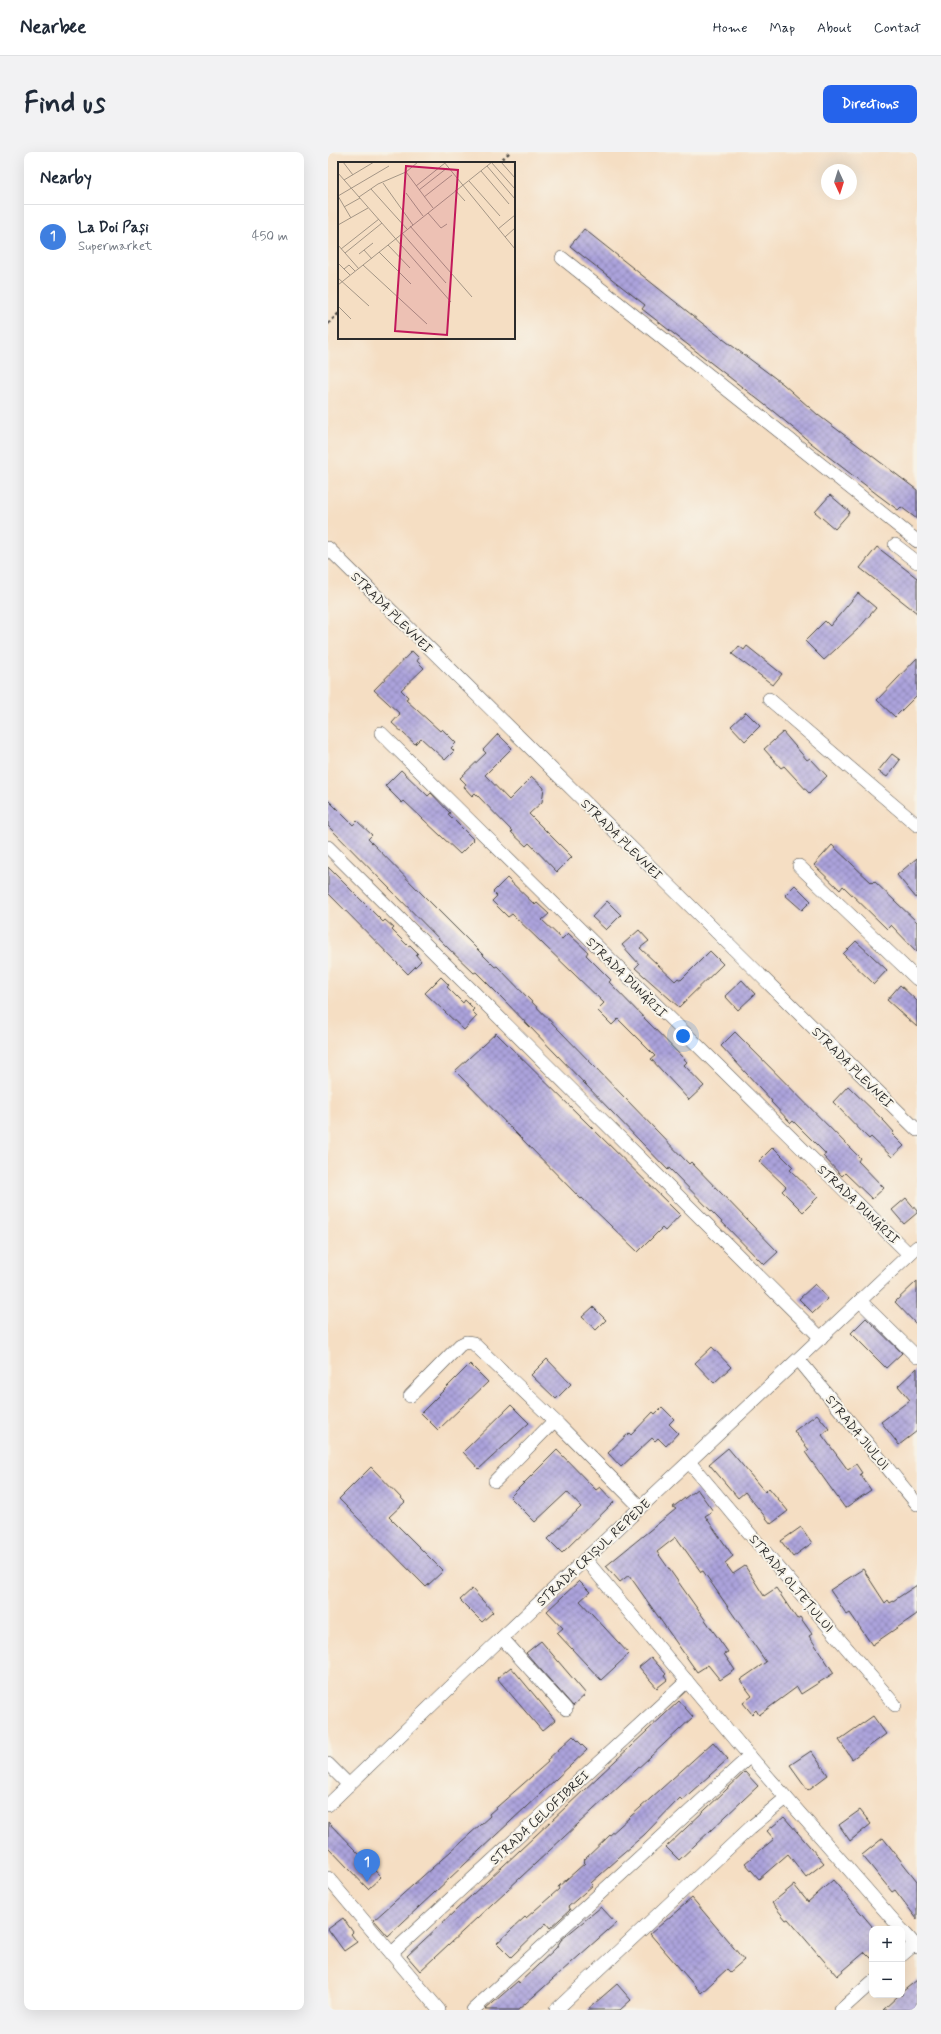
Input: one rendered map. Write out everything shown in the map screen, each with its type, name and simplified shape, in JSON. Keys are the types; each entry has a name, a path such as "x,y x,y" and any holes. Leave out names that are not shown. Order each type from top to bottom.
{"street":[{"path":"562,258 917,541"},
{"path":"895,544 917,562"},
{"name":"STRADA PLEVNEI","path":"328,548 917,1130"},
{"path":"768,699 917,825"},
{"name":"STRADA DUNĂRII","path":"381,733 913,1250"},
{"path":"328,847 821,1338"},
{"path":"799,866 917,979"},
{"name":"STRADA CRIȘUL REPEDE","path":"328,1805 585,1559 799,1360 913,1250"},
{"path":"860,1301 917,1357"},
{"path":"410,1396 460,1344 466,1342 473,1344 554,1421 640,1507"},
{"name":"STRADA JIULUI","path":"799,1360 917,1504"},
{"path":"494,1481 554,1421"},
{"name":"STRADA OLTEȚULUI","path":"689,1462 895,1705"},
{"path":"585,1559 750,1756 898,1926"},
{"path":"502,1638 566,1709"},
{"name":"STRADA CELOFIBREI","path":"392,1953 687,1681"},
{"path":"472,2010 750,1756"},
{"path":"328,1764 349,1785"},
{"path":"556,2010 750,1828 786,1798"},
{"path":"328,1878 439,2010"},
{"path":"905,1933 916,1946 905,1953"},
{"path":"841,2010 869,1985"}],"path":[{"path":"499,162 510,152"},
{"path":"328,324 338,314"}],"building":[{"path":"584,229 707,327 783,384 818,415 917,490 917,519 901,507 898,510 878,495 642,309 645,305 570,246"},
{"path":"830,495 850,512 835,529 815,512"},
{"path":"877,547 917,578 917,613 860,568"},
{"path":"858,593 876,608 858,629 824,660 805,641 825,621 830,626"},
{"path":"739,646 744,650 747,646 782,674 773,685 732,654"},
{"path":"412,651 419,658 417,661 424,668 401,690 408,697 406,700 440,731 442,729 456,743 451,748 454,751 445,760 421,738 415,744 392,723 400,714 374,690"},
{"path":"917,658 917,695 895,717 877,700"},
{"path":"746,712 760,726 745,741 731,726"},
{"path":"783,732 807,760 810,758 827,776 809,793 784,766 781,768 764,749"},
{"path":"498,734 512,748 485,775 509,800 532,777 544,788 542,802 529,814 572,857 557,872 529,843 526,846 511,832 512,831 475,793 472,796 464,787 466,784 460,778 486,753 483,750"},
{"path":"892,754 900,760 887,777 878,771"},
{"path":"401,770 428,796 431,793 450,813 448,814 474,840 460,854 404,801 402,803 385,786"},
{"path":"328,800 353,825 357,821 372,835 368,839 495,967 497,966 689,1164 691,1162 778,1252 764,1265 669,1168 668,1170 501,997 476,972 474,973 449,949 328,826"},
{"path":"832,845 872,883 874,881 917,922 917,952 891,925 887,929 843,886 840,890 814,865"},
{"path":"917,858 917,899 897,875"},
{"path":"328,867 383,922 385,920 394,928 392,930 408,946 410,945 418,953 416,955 421,961 408,974 328,893"},
{"path":"507,878 535,905 537,903 549,914 542,920 562,939 568,933 588,952 586,955 611,980 609,982 687,1062 684,1065 704,1086 689,1100 651,1059 655,1056 618,1019 612,1025 597,1010 604,1003 512,914 508,917 492,901 497,896 493,892"},
{"path":"795,885 811,901 802,910 785,895"},
{"path":"607,901 621,915 606,930 592,917"},
{"path":"639,930 649,941 640,948 675,981 678,978 681,980 710,951 723,964 679,1007 635,968 639,964 622,945"},
{"path":"856,941 887,970 874,984 843,954"},
{"path":"441,977 449,985 447,987 463,1003 465,1000 474,1009 472,1011 477,1016 464,1030 425,993"},
{"path":"742,980 755,994 738,1010 725,996"},
{"path":"900,985 917,1001 917,1027 887,1000"},
{"path":"735,1032 860,1158 858,1161 884,1188 872,1199 845,1173 842,1176 823,1156 826,1154 793,1121 791,1123 721,1046"},
{"path":"496,1033 680,1215 665,1231 662,1228 638,1252 582,1198 581,1199 455,1071"},
{"path":"848,1086 885,1122 894,1132 892,1134 904,1146 892,1157 871,1137 869,1139 833,1102"},
{"path":"773,1147 793,1167 790,1170 818,1197 803,1212 782,1191 786,1187 759,1161"},
{"path":"906,1198 917,1213 904,1224 892,1210"},
{"path":"917,1281 917,1325 895,1302"},
{"path":"815,1284 828,1299 813,1313 799,1299"},
{"path":"593,1307 606,1320 596,1330 582,1317"},
{"path":"866,1318 902,1353 886,1368 851,1333"},
{"path":"712,1347 731,1367 714,1383 695,1363"},
{"path":"547,1359 571,1384 556,1399 531,1375"},
{"path":"470,1364 488,1382 438,1430 421,1413"},
{"path":"917,1368 917,1431 899,1445 881,1422 910,1400 898,1386"},
{"path":"511,1405 529,1423 479,1469 463,1452"},
{"path":"662,1407 674,1419 669,1424 678,1433 666,1446 658,1438 655,1441 652,1438 621,1467 608,1453 629,1433 631,1435 653,1412 655,1414"},
{"path":"817,1414 829,1429 822,1435 848,1470 856,1464 862,1473 860,1474 871,1490 845,1508 805,1452 809,1450 794,1431"},
{"path":"728,1448 765,1492 769,1488 788,1511 771,1524 745,1492 738,1498 709,1464"},
{"path":"557,1450 596,1490 600,1487 614,1502 562,1553 548,1539 581,1507 567,1492 535,1522 510,1497"},
{"path":"371,1467 405,1502 389,1517 443,1571 426,1587 339,1499"},
{"path":"697,1489 713,1511 705,1516 733,1556 725,1563 733,1574 745,1566 764,1596 776,1588 797,1619 800,1617 812,1634 809,1636 834,1673 801,1694 797,1687 759,1715 756,1710 752,1714 743,1703 752,1696 740,1680 766,1662 703,1571 701,1572 676,1537 657,1552 728,1652 724,1654 735,1670 720,1680 708,1665 697,1672 629,1575 620,1582 606,1566 676,1509 673,1507"},
{"path":"801,1527 812,1543 793,1557 781,1541"},
{"path":"863,1569 885,1603 888,1600 890,1603 917,1585 917,1614 872,1645 850,1613 847,1615 830,1590"},
{"path":"579,1581 590,1592 580,1601 629,1654 601,1680 557,1633 563,1628 547,1611"},
{"path":"472,1589 493,1612 482,1622 460,1600"},
{"path":"541,1641 586,1694 573,1706 526,1653"},
{"path":"651,1657 666,1674 664,1676 667,1680 657,1688 639,1667"},
{"path":"511,1667 555,1720 542,1731 497,1678"},
{"path":"679,1701 693,1717 420,1971 407,1956"},
{"path":"873,1716 886,1734 852,1759 839,1740"},
{"path":"573,1736 587,1750 388,1936 374,1920 490,1816 489,1814 548,1762 547,1760"},
{"path":"713,1742 728,1759 682,1800 680,1798 644,1835 617,1858 618,1859 591,1883 593,1885 568,1907 570,1910 550,1928 546,1923 511,1957 497,1943 525,1917 526,1918 559,1889 558,1887 585,1863 583,1861 609,1836"},
{"path":"811,1751 828,1775 808,1790 790,1765"},
{"path":"745,1772 758,1786 679,1860 666,1847"},
{"path":"860,1810 871,1824 850,1841 839,1825"},
{"path":"784,1817 824,1863 806,1877 788,1854 759,1879 745,1863 774,1839 767,1831"},
{"path":"328,1822 381,1877 368,1889 328,1847"},
{"path":"883,1838 917,1881 917,1919 895,1890 892,1892 862,1855"},
{"path":"833,1880 872,1926 869,1926 869,1956 865,1952 837,1976 788,1919 786,1920 772,1903 794,1885 808,1902"},
{"path":"692,1898 744,1960 730,1972 727,1969 701,1993 650,1934"},
{"path":"601,1907 616,1923 534,1996 518,2010 485,2010 518,1981 519,1983 556,1948 561,1940"},
{"path":"343,1918 353,1932 351,1934 357,1942 344,1951 328,1929"},
{"path":"917,1980 917,2010 883,2010 896,1998 905,1998 905,1990"},
{"path":"617,1984 631,2000 620,2010 587,2010"}],"place":[{"name":"La Doi Pași","path":"367,1882"}]}
